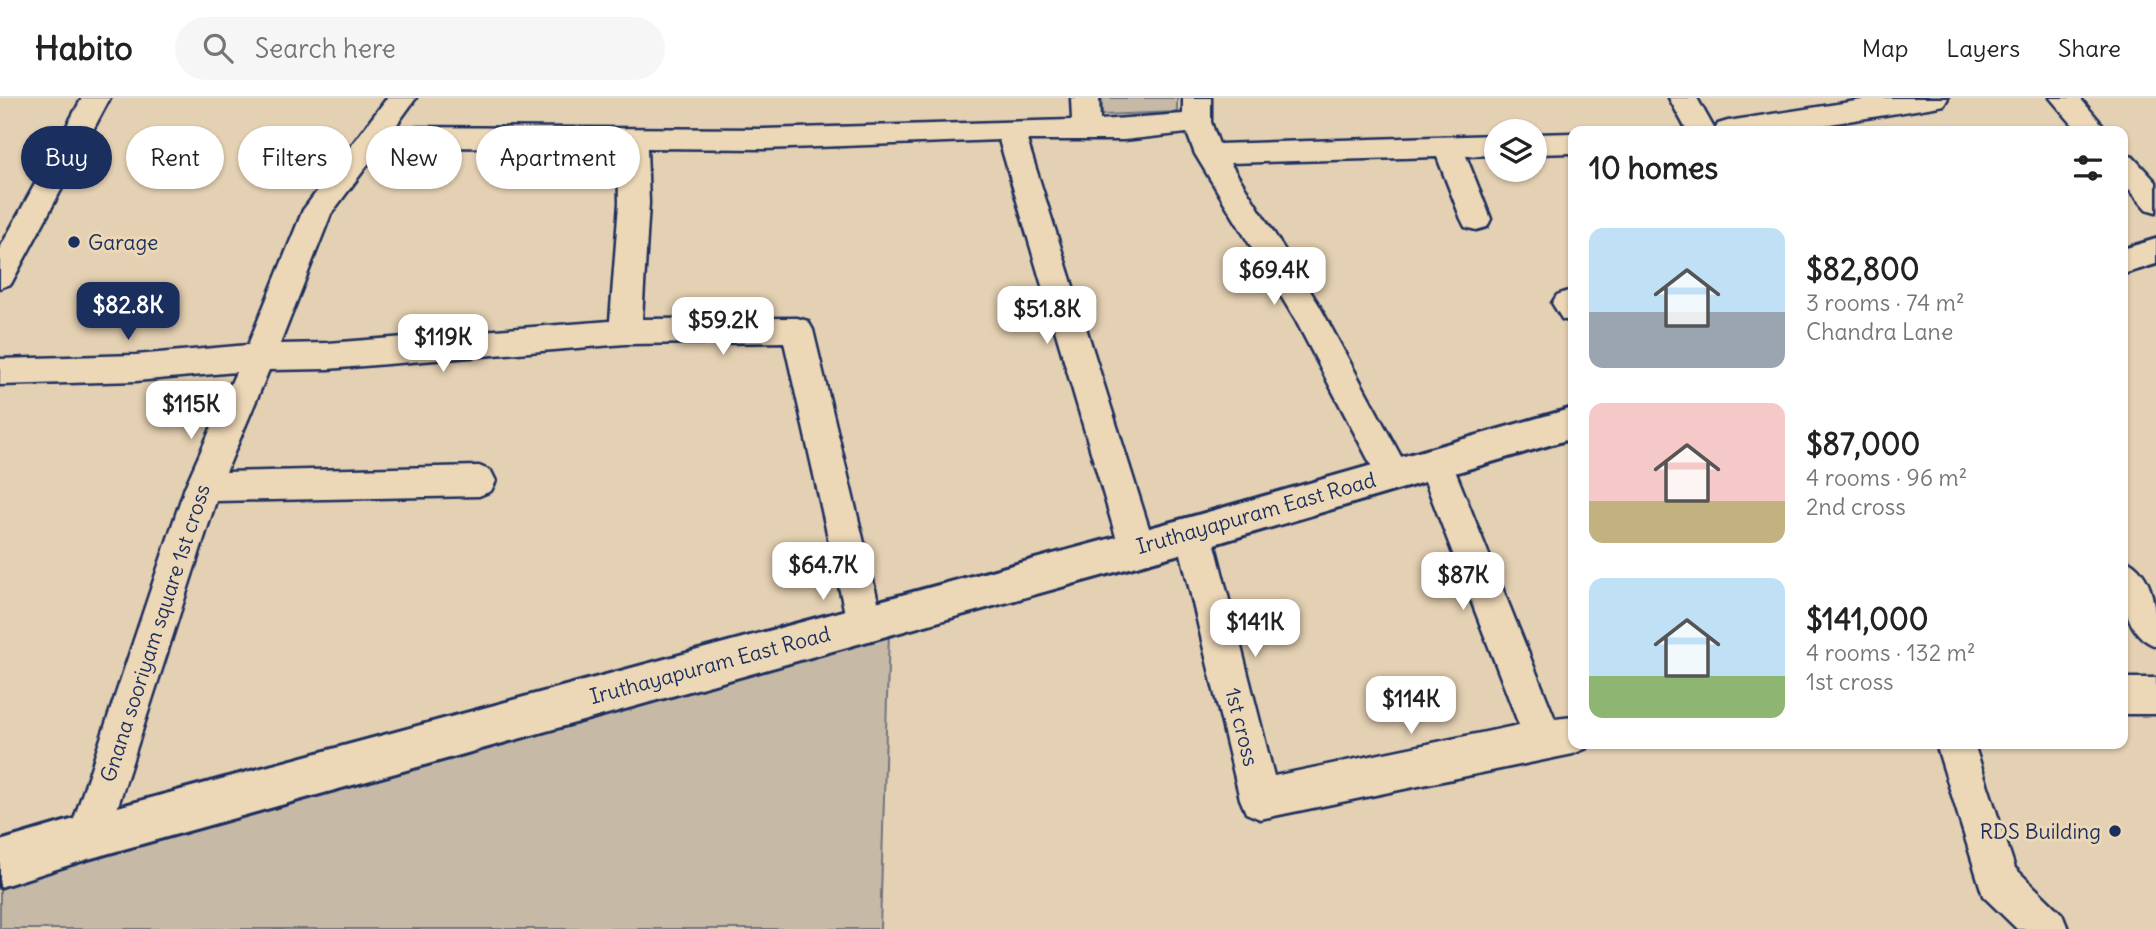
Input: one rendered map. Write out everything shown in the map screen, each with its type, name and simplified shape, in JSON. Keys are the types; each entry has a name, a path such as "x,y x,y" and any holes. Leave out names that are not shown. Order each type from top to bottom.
{"main road":[{"name":"Iruthayapuram East Road","path":"0,864 88,837 1194,533 1568,425"}],"street":[{"path":"0,276 96,98"},
{"name":"Gnana sooriyam square 1st cross","path":"382,126 402,98"},
{"path":"1085,98 1087,130"},
{"path":"1683,98 1697,126"},
{"path":"1779,126 1934,98"},
{"path":"2064,98 2089,126"},
{"path":"640,140 764,139 1010,130 1124,130 1197,110 1209,154 1308,314 1392,474"},
{"path":"1010,130 1137,547"},
{"path":"1547,144 1568,143"},
{"path":"1209,154 1484,146"},
{"name":"Gnana sooriyam square 1st cross","path":"88,837 202,486 259,358 318,210 366,147"},
{"path":"1448,147 1476,219"},
{"path":"2128,170 2156,201"},
{"path":"625,332 634,189"},
{"path":"0,372 136,368 259,358 328,356 625,332 797,330 865,622"},
{"path":"1435,463 1559,737"},
{"path":"202,486 479,481"},
{"name":"1st cross","path":"1194,533 1260,799 1559,737"},
{"path":"2128,582 2156,629"},
{"path":"2128,696 2156,696"},
{"path":"1957,749 1998,881 2047,929"}],"shaded area":[{"path":"1102,98 1177,98 1177,112 1102,115"},
{"path":"889,632 880,929 0,929 0,880"}],"place":[{"name":"Garage","path":"74,242"},
{"name":"RDS Building","path":"2115,831"}]}
